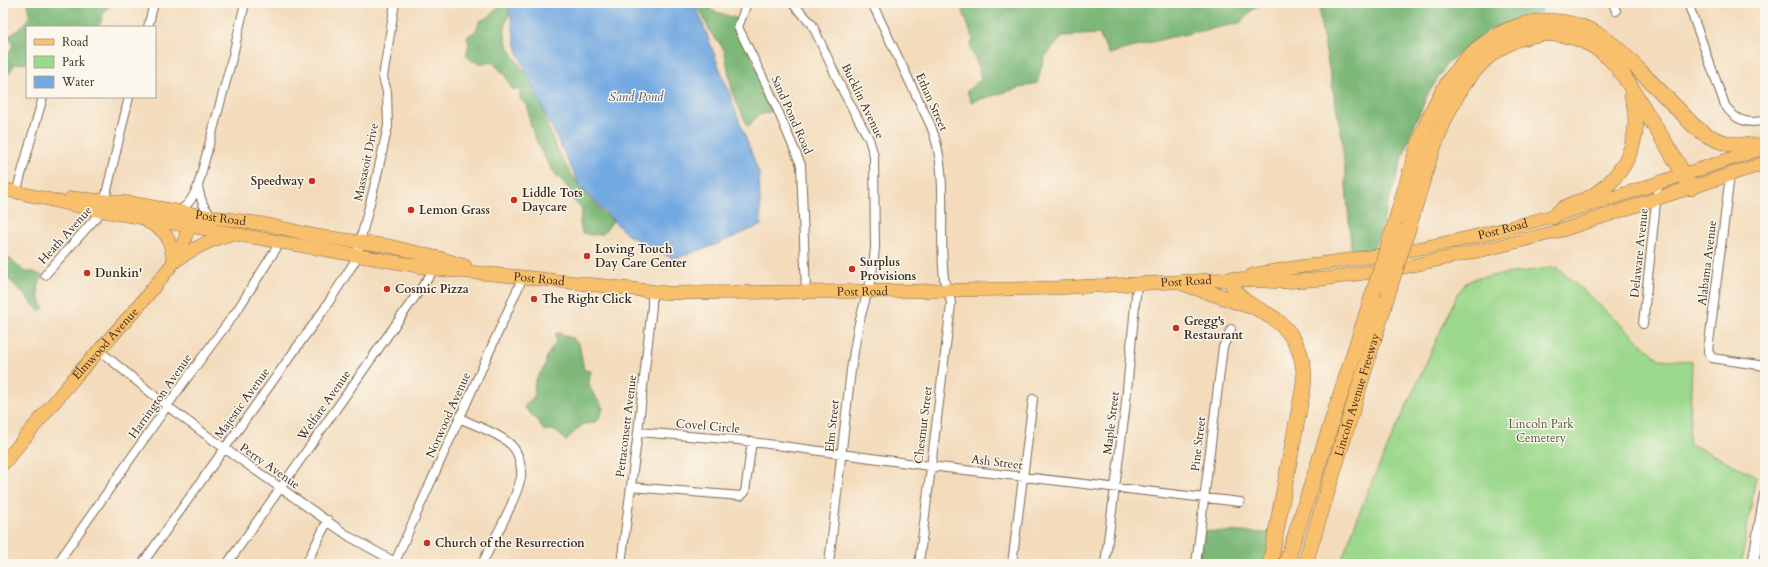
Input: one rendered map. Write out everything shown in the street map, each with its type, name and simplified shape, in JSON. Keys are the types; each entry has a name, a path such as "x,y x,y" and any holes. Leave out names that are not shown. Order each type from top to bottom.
{"highway":[{"path":"1286,564 1426,124 1444,88 1462,65 1487,42 1505,31 1530,22 1564,22 1596,33 1621,52 1692,124 1703,133 1729,144 1765,147"},
{"name":"Lincoln Avenue Freeway","path":"1305,564 1436,140 1448,110 1467,80 1487,59 1500,49 1513,42 1534,35 1557,34 1573,37 1594,47 1608,57 1619,69 1627,82"},
{"path":"1627,82 1688,181"},
{"path":"1553,217 1568,206 1590,198 1604,188 1616,176 1626,162 1635,136 1636,117 1633,99 1627,82"},
{"path":"1232,279 1234,288 1247,303 1282,325 1291,336 1301,355 1304,375 1303,389 1270,564"},
{"path":"1182,283 1260,310"}],"main road":[{"name":"Post Road","path":"1232,279 1282,282 1324,279 1410,266 1496,247 1552,233 1657,199 1688,181 1765,147"},
{"name":"Post Road","path":"3,189 16,193 103,206 135,216 190,220 217,218 264,224 317,236 359,248 492,274 668,293 869,292 1182,283 1232,279 1418,249 1553,217 1658,184 1730,175 1765,163"},
{"name":"Post Road","path":"103,206 131,203 176,212 190,220 233,233 281,241 359,248"},
{"path":"135,216 159,228 166,234 170,240 174,262 187,253 233,233"},
{"name":"Elmwood Avenue","path":"3,464 174,262 190,220"}],"street":[{"path":"148,26 154,3"},
{"path":"176,212 184,208 192,198 198,186 233,55 245,3"},
{"name":"Massasoit Drive","path":"359,248 388,126 384,77 395,3"},
{"name":"Sand Pond Road","path":"747,3 738,27 769,90 801,165 806,292"},
{"name":"Bucklin Avenue","path":"792,3 812,24 843,91 869,139 874,156 875,248 869,292"},
{"name":"Ethan Street","path":"872,3 936,138 940,160 944,280 947,290"},
{"path":"1613,3 1616,11"},
{"path":"1688,3 1725,105 1730,112 1744,122 1765,120"},
{"path":"16,193 43,98"},
{"path":"103,206 130,98"},
{"name":"Alabama Avenue","path":"1730,175 1708,355 1712,358 1765,366"},
{"name":"Delaware Avenue","path":"1643,324 1658,184"},
{"path":"198,186 201,201 206,211 217,218"},
{"name":"Heath Avenue","path":"45,275 103,206"},
{"name":"Harrington Avenue","path":"57,564 167,406 238,309 281,241"},
{"name":"Majestic Avenue","path":"142,564 325,308 355,261 359,248"},
{"name":"Welfare Avenue","path":"227,564 437,263"},
{"name":"Norwood Avenue","path":"394,563 523,277"},
{"name":"Maple Street","path":"1105,564 1130,368 1137,284"},
{"name":"Chestnut Street","path":"919,564 950,305 947,290"},
{"name":"Pettaconsett Avenue","path":"621,564 638,432 652,306 652,292"},
{"name":"Elm Street","path":"829,564 855,343 869,292"},
{"name":"Pine Street","path":"1196,564 1223,347 1231,329"},
{"name":"Perry Avenue","path":"100,351 167,406 224,448 350,536 394,563"},
{"path":"1012,564 1033,399"},
{"path":"460,418 507,442 517,452 520,466 520,477 515,494 482,564"},
{"name":"Covel Circle","path":"631,487 741,496 745,492 752,441 638,432"},
{"name":"Ash Street","path":"752,441 930,466 1240,502"},
{"path":"1753,564 1765,495"},
{"path":"306,564 328,520"}],"green space":[{"path":"27,3 113,3 104,12 98,26 26,26 26,63 15,64 7,76 3,76 3,57 9,53 13,45 9,36 26,22 30,14"},
{"path":"502,3 513,3 505,28 507,43 514,57 537,91 541,100 547,124 560,155 575,180 593,202 613,221 603,234 592,235 582,233 580,223 582,208 571,197 568,188 554,172 543,155 532,130 528,106 520,99 520,91 517,89 512,89 505,75 492,62 478,63 466,55 469,44 467,37 476,31 480,21 489,17"},
{"path":"697,3 705,3 713,11 739,19 738,27 775,110 757,116 748,127 733,95 724,49 710,32"},
{"path":"960,3 1263,3 1254,8 1240,23 1167,38 1109,54 1099,34 1063,36 1044,58 1037,83 971,102 967,91 981,79 977,63 970,48 973,39"},
{"path":"1316,3 1539,3 1541,17 1517,21 1489,30 1447,63 1427,96 1410,135 1373,252 1352,257 1342,138 1320,20 1320,10"},
{"path":"3,253 25,272 34,272 43,276 39,284 38,292 44,308 39,311 12,282 3,276"},
{"name":"Lincoln Park Cemetery","path":"1557,267 1659,359 1692,361 1689,443 1756,476 1741,564 1340,564 1369,488 1458,293 1466,283 1476,278"},
{"path":"556,333 561,333 572,338 579,344 584,370 591,371 589,382 590,388 603,409 598,420 593,423 583,424 566,440 567,442 560,434 554,431 544,431 538,421 524,407 535,395 534,386 536,379 545,366 547,356 556,342"},
{"path":"1203,531 1276,533 1270,564 1199,564"}],"water":[{"name":"Sand Pond","path":"508,3 695,3 759,173 761,225 715,245 674,259 626,234 580,186 540,103 517,50"}],"place":[{"name":"Speedway","path":"312,181"},
{"name":"Liddle Tots Daycare","path":"514,200"},
{"name":"Lemon Grass","path":"411,210"},
{"name":"Loving Touch Day Care Center","path":"587,256"},
{"name":"Surplus Provisions","path":"852,269"},
{"name":"Dunkin'","path":"87,273"},
{"name":"Cosmic Pizza","path":"387,289"},
{"name":"The Right Click","path":"534,299"},
{"name":"Gregg's Restaurant","path":"1176,328"},
{"name":"Church of the Resurrection","path":"427,543"}]}
